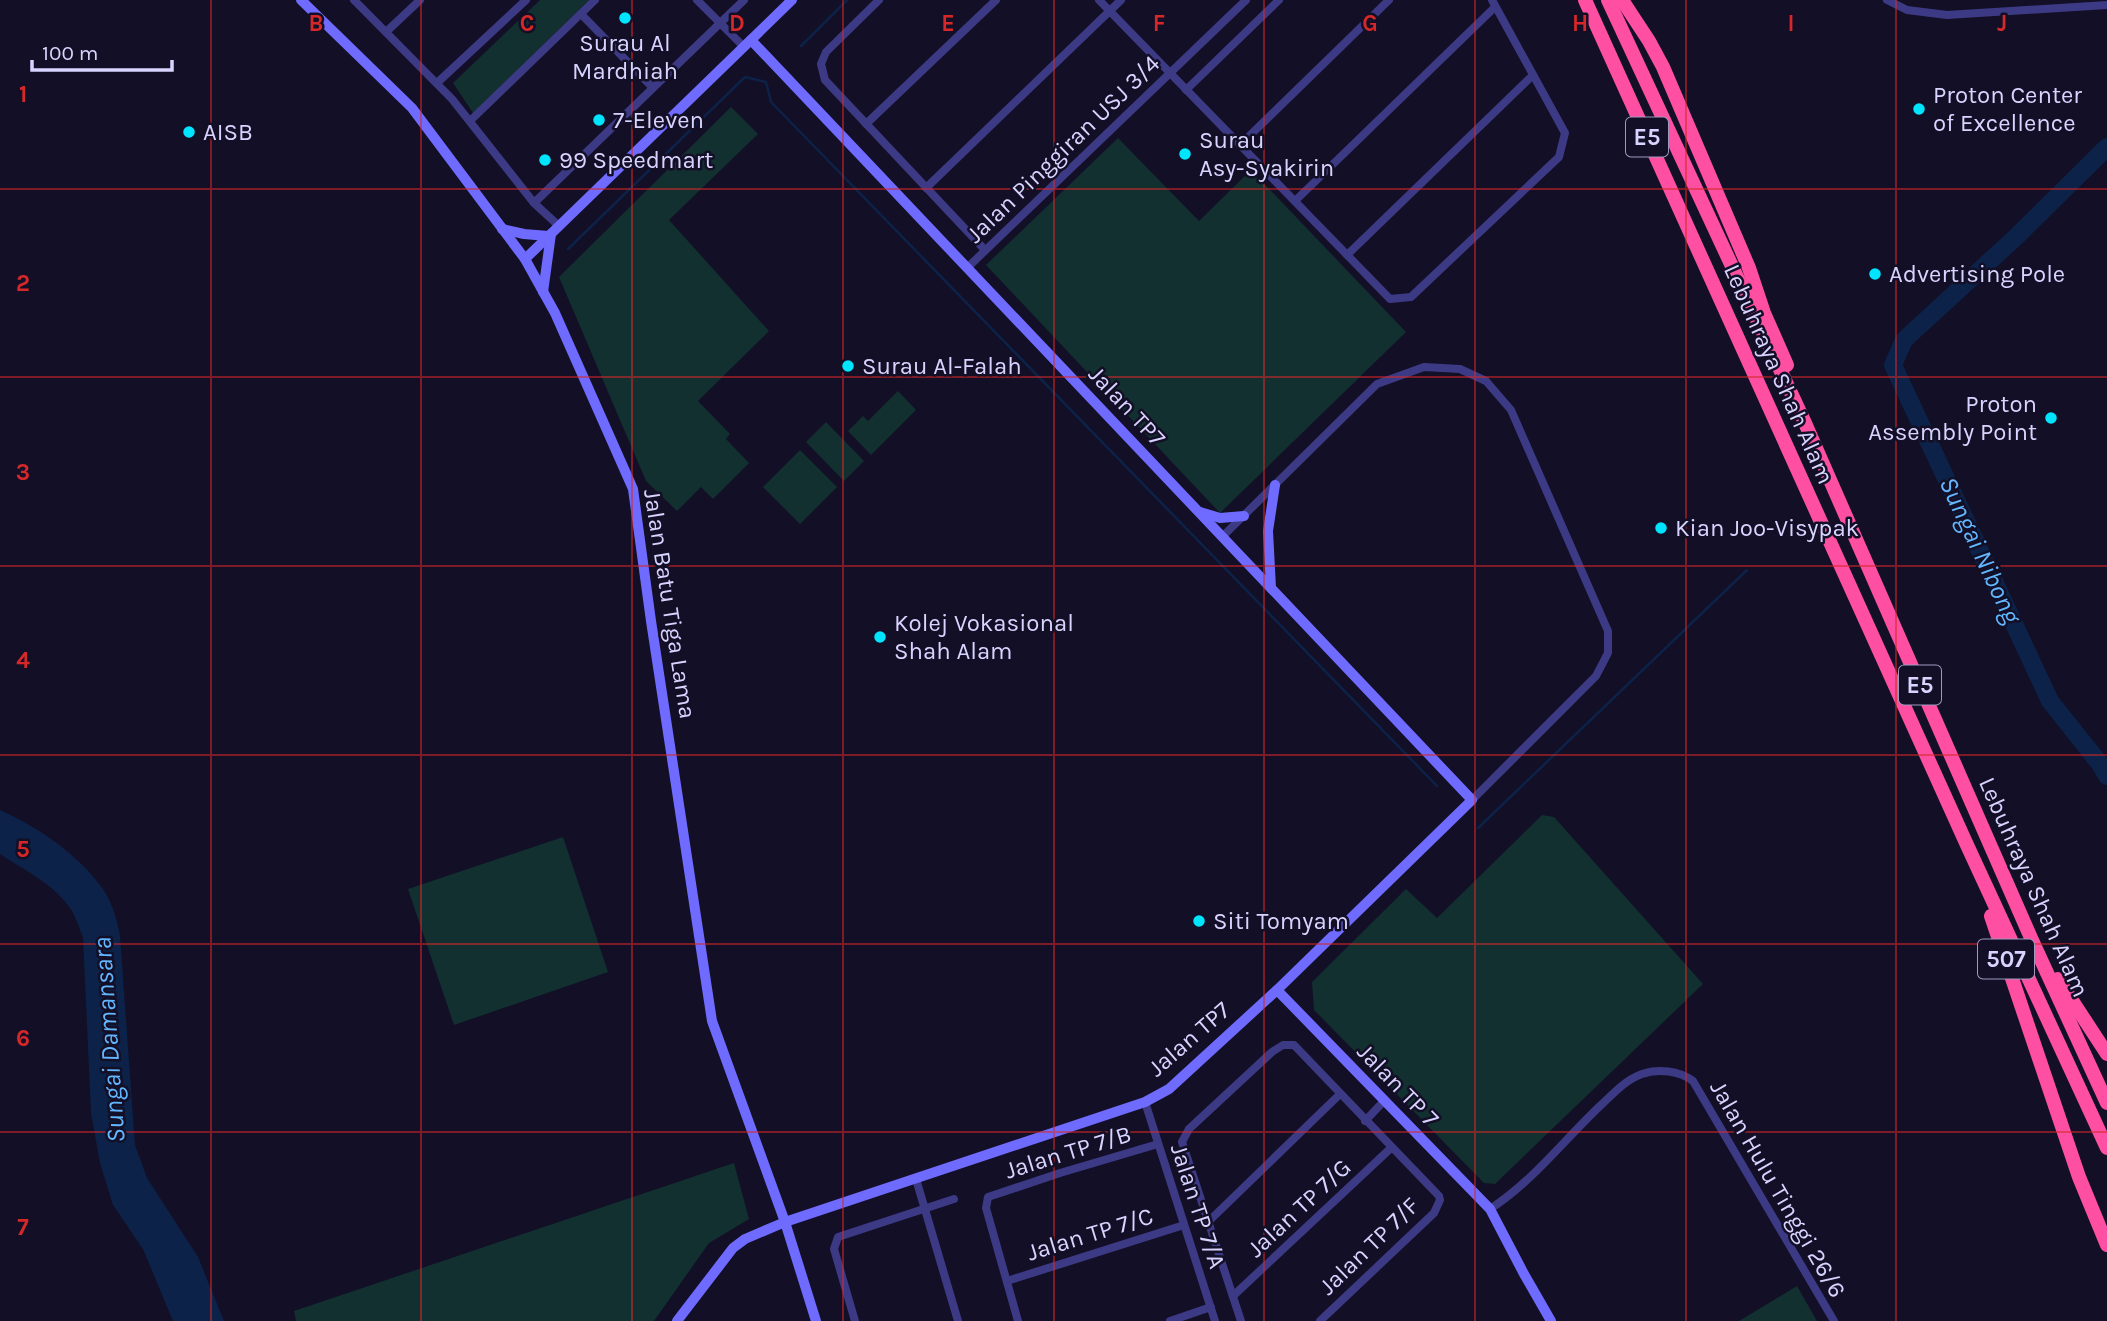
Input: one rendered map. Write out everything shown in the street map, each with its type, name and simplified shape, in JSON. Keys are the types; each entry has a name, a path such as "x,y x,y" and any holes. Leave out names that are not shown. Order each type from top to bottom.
{"highway":[{"name":"Lebuhraya Shah Alam","path":"1585,0 2107,1148"},
{"name":"Lebuhraya Shah Alam","path":"1608,0 1805,423 2035,947 2107,1103"},
{"path":"1622,0 1649,41 1666,74 1749,268 1764,313 1790,373 1805,423"},
{"name":"507","path":"1967,845 2079,1177 2107,1245"},
{"name":"507","path":"2035,947 2107,1054"}],"street":[{"name":"Jalan Batu Tiga Lama","path":"301,0 412,108 525,259 555,313 633,489 712,1021 785,1222 816,1321"},
{"path":"354,0 471,120 553,232 543,292"},
{"path":"386,32 420,0"},
{"path":"437,83 526,0"},
{"path":"471,120 595,0"},
{"path":"697,0 720,23 747,43"},
{"path":"525,259 792,0"},
{"path":"879,0 826,52 821,64 825,80 985,250"},
{"path":"866,124 996,0"},
{"path":"1099,0 1390,299 1411,297 1559,157 1565,133 1493,3 1295,201"},
{"path":"926,188 1121,0"},
{"name":"Jalan Pinggiran USJ 3/4","path":"967,268 1246,0"},
{"name":"Jalan Pinggiran USJ 3/4","path":"1186,90 1279,0"},
{"path":"1240,145 1389,0"},
{"path":"1887,0 1907,10 1948,16 2107,5"},
{"path":"534,203 740,1"},
{"path":"581,14 653,88"},
{"name":"Jalan TP7","path":"747,43 967,268 1472,800"},
{"path":"1347,255 1533,75"},
{"path":"502,229 524,234 553,232"},
{"name":"Jalan TP7","path":"677,1321 733,1248 746,1239 785,1222 1145,1102 1169,1089 1277,990 1458,814 1596,676 1608,653 1608,631 1511,410 1486,381 1460,369 1424,367 1377,384 1222,537"},
{"path":"1271,588 1268,531 1275,485"},
{"path":"1198,511 1220,518 1244,516"},
{"name":"Jalan TP 7","path":"1277,990 1490,1209 1552,1321"},
{"path":"1241,1321 1182,1142 1189,1129 1272,1052 1283,1045 1294,1045 1391,1148"},
{"name":"Jalan Hulu Tinggi 26/6","path":"1490,1209 1511,1195 1625,1082 1655,1071 1684,1074 1693,1081 1833,1321"},
{"path":"1208,1222 1339,1095"},
{"path":"1365,1121 1384,1101"},
{"name":"Jalan TP 7/A","path":"1145,1102 1216,1321"},
{"name":"Jalan TP 7/B","path":"1007,1281 986,1208 988,1197 1158,1144"},
{"name":"Jalan TP 7/F","path":"1320,1321 1434,1213 1440,1200 1391,1148"},
{"name":"Jalan TP 7/G","path":"1233,1296 1391,1148"},
{"path":"916,1179 958,1321"},
{"path":"855,1321 834,1249 838,1237 954,1199"},
{"name":"Jalan TP 7/C","path":"1007,1281 1184,1225"},
{"path":"1007,1281 1018,1321"},
{"path":"1170,1321 1211,1307"}],"green space":[{"path":"540,0 589,0 473,113 453,83"},
{"path":"731,107 758,134 669,220 769,331 698,401 730,434 726,439 749,463 713,499 701,487 677,511 646,481 559,277"},
{"path":"1118,138 1199,221 1251,170 1406,332 1220,513 986,265"},
{"path":"898,391 916,410 871,455 848,431 863,416 868,421"},
{"path":"826,422 864,461 844,481 806,442"},
{"path":"800,450 837,487 800,524 763,487"},
{"path":"1542,815 1554,817 1703,984 1495,1184 1484,1183 1314,1010 1312,982 1406,889 1437,918"},
{"path":"563,837 608,972 454,1025 408,889"},
{"path":"734,1163 749,1219 709,1243 654,1321 296,1321 294,1311"},
{"path":"1797,1286 1817,1321 1739,1321"}],"water":[{"name":"Sungai Damansara","path":"0,810 41,832 67,851 90,873 104,890 110,903 120,936 135,1145 147,1178 198,1257 224,1321 173,1321 143,1249 113,1205 100,1163 91,1113 83,937 72,911 57,893 0,854"}],"waterway":[{"path":"801,46 847,0"},
{"path":"568,249 745,77 766,82 771,102 1437,786"},
{"name":"Sungai Nibong","path":"2107,147 2017,236 1904,340 1893,365 2050,701 2107,776"},
{"path":"1478,828 1747,570"}],"place":[{"name":"Surau Al Mardhiah","path":"625,18"},
{"name":"Proton Center of Excellence","path":"1919,109"},
{"name":"7-Eleven","path":"599,120"},
{"name":"AISB","path":"189,132"},
{"name":"Surau Asy-Syakirin","path":"1185,154"},
{"name":"99 Speedmart","path":"545,160"},
{"name":"Advertising Pole","path":"1875,274"},
{"name":"Surau Al-Falah","path":"848,366"},
{"name":"Proton Assembly Point","path":"2051,418"},
{"name":"Kian Joo-Visypak","path":"1661,528"},
{"name":"Kolej Vokasional Shah Alam","path":"880,637"},
{"name":"Siti Tomyam","path":"1199,921"}]}
